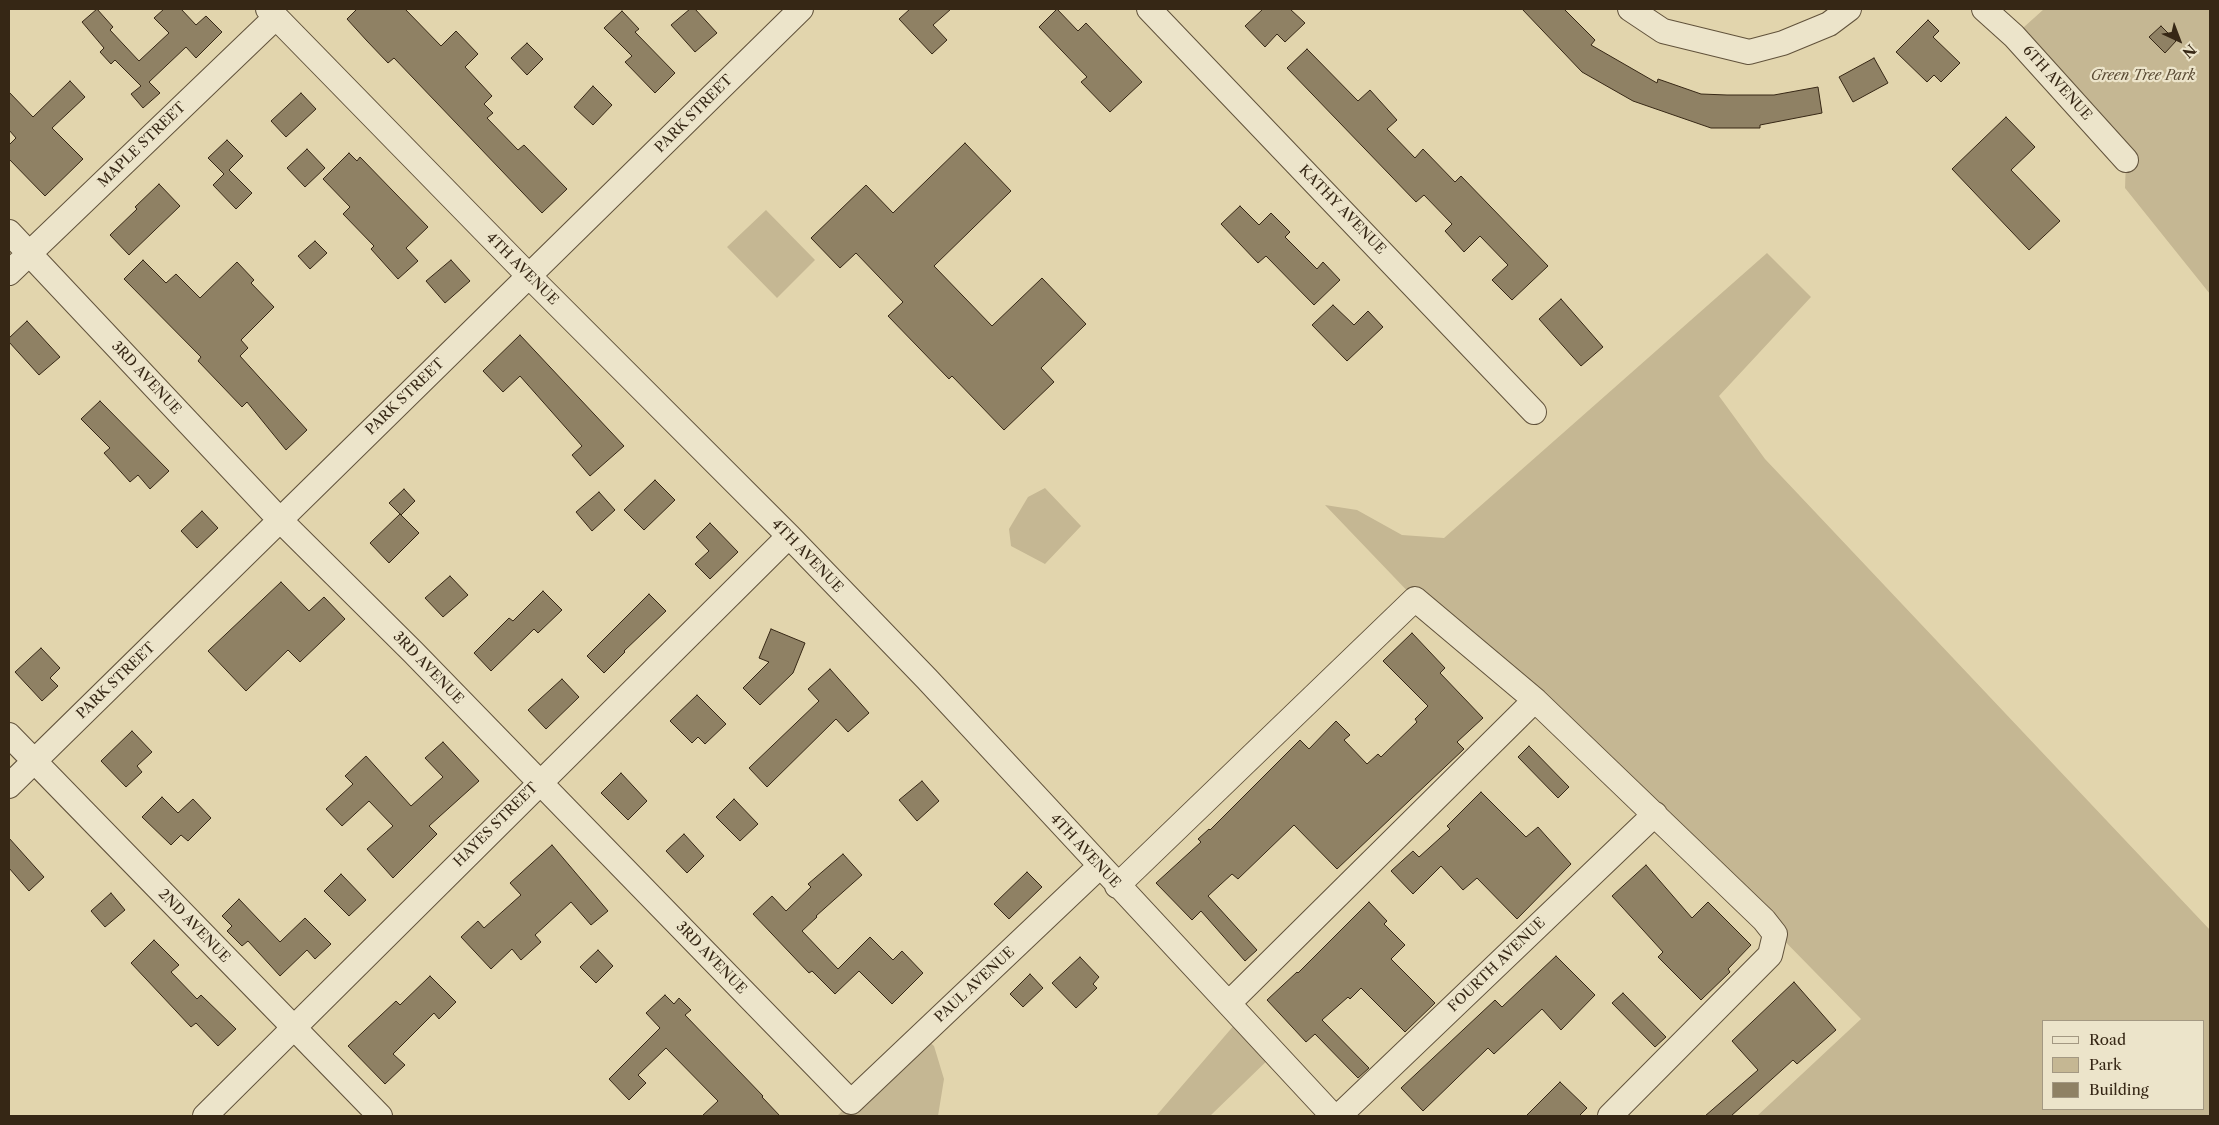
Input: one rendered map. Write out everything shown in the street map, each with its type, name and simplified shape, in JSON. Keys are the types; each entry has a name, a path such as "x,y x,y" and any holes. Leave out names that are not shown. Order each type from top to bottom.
{"street":[{"name":"PARK STREET","path":"9,786 801,9"},
{"name":"KATHY AVENUE","path":"1150,9 1534,412"},
{"path":"1630,9 1663,30 1749,52 1783,43 1829,24 1849,9"},
{"name":"6TH AVENUE","path":"1984,9 2014,36 2126,160"},
{"name":"4TH AVENUE","path":"272,13 529,276 789,536 927,679 1099,867 1334,1116"},
{"name":"MAPLE STREET","path":"9,273 272,13"},
{"name":"3RD AVENUE","path":"9,232 280,520 851,1102"},
{"name":"HAYES STREET","path":"206,1116 294,1030 539,782 789,536"},
{"path":"1117,886 1415,599 1535,700 1764,920 1775,934 1770,956 1610,1116"},
{"path":"1229,1003 1535,700"},
{"name":"2ND AVENUE","path":"9,735 294,1030 380,1116"},
{"name":"FOURTH AVENUE","path":"1339,1116 1655,814"},
{"name":"PAUL AVENUE","path":"851,1102 1099,867"}],"green space":[{"name":"Green Tree Park","path":"2044,9 2210,9 2210,294 2125,188 2126,160 2014,36"},
{"path":"766,210 815,260 777,298 727,247"},
{"path":"1767,253 1811,297 1719,396 1765,459 2210,930 2210,1116 1757,1116 1861,1019 1764,920 1415,599 1325,505 1357,510 1402,535 1444,538"},
{"path":"1045,488 1081,526 1045,564 1011,546 1009,529 1028,497"},
{"path":"1242,1016 1275,1053 1210,1116 1156,1116"},
{"path":"922,1035 934,1046 944,1079 938,1116 837,1116"}],"building":[{"path":"97,9 113,27 110,30 139,61 169,33 154,18 164,9 181,9 196,25 206,16 222,32 196,58 186,47 149,82 160,93 143,108 131,94 141,86 115,60 111,64 100,52 104,48 82,22"},
{"path":"357,9 405,9 441,46 456,31 478,54 465,67 492,96 484,104 493,113 487,118 518,150 524,145 567,189 542,213 394,58 388,63 347,19"},
{"path":"690,9 695,9 717,33 695,52 671,25"},
{"path":"910,9 951,9 933,25 947,40 932,54 899,19"},
{"path":"1057,9 1078,31 1086,23 1142,82 1110,112 1081,82 1087,77 1039,27"},
{"path":"1263,9 1290,9 1305,23 1285,42 1277,34 1265,47 1245,26"},
{"path":"1522,9 1564,9 1595,40 1591,45 1657,83 1658,79 1701,94 1727,95 1774,95 1818,87 1822,113 1760,125 1760,128 1711,128 1633,101 1582,72"},
{"path":"622,11 639,29 635,32 675,73 655,93 625,62 632,56 604,28"},
{"path":"1928,20 1939,31 1933,37 1960,63 1941,82 1934,75 1927,82 1896,52"},
{"path":"2161,26 2176,41 2165,53 2149,37"},
{"path":"527,43 543,59 527,75 511,58"},
{"path":"1307,49 1358,101 1370,90 1397,120 1387,129 1415,158 1423,149 1455,182 1461,176 1548,266 1512,300 1492,280 1508,265 1480,236 1464,252 1445,231 1452,224 1424,195 1416,202 1287,68"},
{"path":"1874,58 1888,83 1853,102 1839,77"},
{"path":"70,81 85,97 52,128 83,159 45,196 9,159 9,145 16,138 9,130 9,92 33,117"},
{"path":"593,86 612,105 593,125 574,107"},
{"path":"301,93 316,109 286,137 271,121"},
{"path":"2006,117 2035,147 2011,170 2060,221 2029,250 1952,169"},
{"path":"227,140 243,156 229,170 252,193 236,209 213,185 224,174 208,158"},
{"path":"965,143 1011,191 934,266 992,326 1042,278 1086,324 1041,368 1054,382 1004,430 952,376 949,379 888,316 903,302 856,253 840,268 811,238 866,185 893,213"},
{"path":"307,149 325,168 305,187 287,168"},
{"path":"349,153 357,161 360,157 428,227 406,248 418,261 398,279 371,249 374,246 343,214 350,207 323,179"},
{"path":"159,184 180,206 129,255 110,235"},
{"path":"1240,206 1259,225 1271,213 1290,232 1285,237 1317,269 1323,262 1340,280 1314,305 1266,256 1258,263 1221,224"},
{"path":"315,241 327,253 310,269 298,256"},
{"path":"143,260 166,283 176,274 200,298 237,262 254,280 251,283 274,307 241,340 248,348 240,356 307,430 286,450 247,402 242,407 198,361 201,357 124,279"},
{"path":"451,260 470,281 445,303 426,281"},
{"path":"1561,299 1603,347 1581,366 1539,319"},
{"path":"1333,305 1354,325 1368,311 1383,327 1347,361 1312,325"},
{"path":"27,321 60,357 39,375 9,342 9,338"},
{"path":"520,335 624,446 590,476 572,455 582,446 520,376 503,392 483,371"},
{"path":"100,401 169,471 150,489 138,475 130,482 104,453 110,448 81,419"},
{"path":"655,480 675,500 644,530 624,510"},
{"path":"404,489 415,501 401,515 389,503"},
{"path":"599,492 615,510 592,531 576,512"},
{"path":"202,511 218,528 197,548 181,531"},
{"path":"400,514 419,533 389,563 370,543"},
{"path":"710,523 738,552 710,579 695,564 709,551 696,537"},
{"path":"450,576 468,595 443,617 425,598"},
{"path":"281,582 309,611 324,597 345,619 300,662 288,650 246,691 208,651"},
{"path":"543,591 562,610 538,633 534,629 491,671 474,653 509,618 513,621"},
{"path":"649,594 666,611 604,673 587,656"},
{"path":"771,629 805,643 793,673 760,705 743,688 769,662 759,658"},
{"path":"1412,633 1445,668 1440,673 1483,718 1457,742 1464,749 1337,869 1294,825 1238,879 1232,874 1208,896 1257,950 1245,961 1201,911 1192,920 1156,883 1201,842 1198,839 1210,830 1300,740 1309,749 1336,721 1350,735 1344,740 1367,764 1378,754 1381,757 1417,722 1415,719 1428,706 1383,661"},
{"path":"41,648 60,668 50,678 58,686 42,701 15,672"},
{"path":"830,669 869,713 848,732 836,719 767,787 749,768 819,701 808,689"},
{"path":"562,679 579,697 546,729 528,710"},
{"path":"697,695 726,724 705,744 698,737 692,743 670,721"},
{"path":"132,731 152,752 137,766 142,772 126,787 101,761"},
{"path":"443,742 479,781 429,826 437,834 393,878 367,849 393,826 369,801 342,826 326,809 353,784 345,776 366,756 411,806 443,777 425,758"},
{"path":"1529,746 1569,787 1558,798 1518,757"},
{"path":"621,773 647,801 628,820 601,793"},
{"path":"922,781 939,801 917,821 899,800"},
{"path":"1481,792 1526,837 1538,827 1571,864 1517,919 1477,878 1463,890 1441,866 1413,894 1391,871 1413,851 1419,857 1450,829 1447,826"},
{"path":"162,797 178,813 193,799 211,818 188,841 181,835 171,845 142,817"},
{"path":"734,799 758,824 740,841 716,817"},
{"path":"684,834 704,856 687,873 666,851"},
{"path":"9,838 44,877 29,891 9,868"},
{"path":"552,845 608,911 591,925 571,902 535,935 541,942 521,960 512,949 491,969 461,937 478,921 484,928 521,895 510,883"},
{"path":"843,854 862,875 802,931 838,969 870,937 893,960 902,951 923,973 892,1004 859,971 835,994 812,971 809,973 753,914 772,896 786,911 811,887 808,884"},
{"path":"1646,865 1692,918 1708,902 1751,945 1728,969 1730,972 1701,1000 1658,957 1663,952 1612,896"},
{"path":"1027,872 1042,887 1009,919 994,904"},
{"path":"341,874 366,900 349,916 324,891"},
{"path":"111,893 125,910 105,927 91,911"},
{"path":"239,899 280,942 305,918 331,944 315,959 307,950 280,976 248,941 242,946 227,931 232,926 222,916"},
{"path":"1369,902 1387,921 1384,924 1405,945 1391,959 1435,1003 1405,1032 1361,988 1350,999 1348,997 1322,1020 1369,1068 1358,1078 1315,1034 1306,1042 1267,1000 1298,973"},
{"path":"154,940 179,965 171,972 197,999 201,995 236,1029 218,1046 196,1023 191,1027 131,963"},
{"path":"598,950 613,966 596,983 580,967"},
{"path":"1556,956 1595,995 1561,1030 1542,1009 1494,1054 1488,1048 1423,1111 1401,1088 1495,1000 1502,1007"},
{"path":"1080,957 1099,977 1093,984 1097,988 1076,1008 1052,983"},
{"path":"1030,974 1043,988 1023,1007 1010,994"},
{"path":"430,976 456,1002 439,1019 434,1013 393,1054 405,1065 385,1084 348,1046 396,1001 400,1005"},
{"path":"1794,982 1836,1030 1797,1064 1793,1060 1731,1116 1705,1116 1758,1070 1732,1041"},
{"path":"1623,993 1666,1037 1655,1047 1612,1003"},
{"path":"665,995 674,1004 679,998 691,1010 685,1015 780,1116 702,1116 718,1101 666,1048 638,1075 646,1083 629,1100 609,1079 660,1028 646,1013"},
{"path":"1560,1082 1587,1108 1579,1116 1526,1116"}]}
